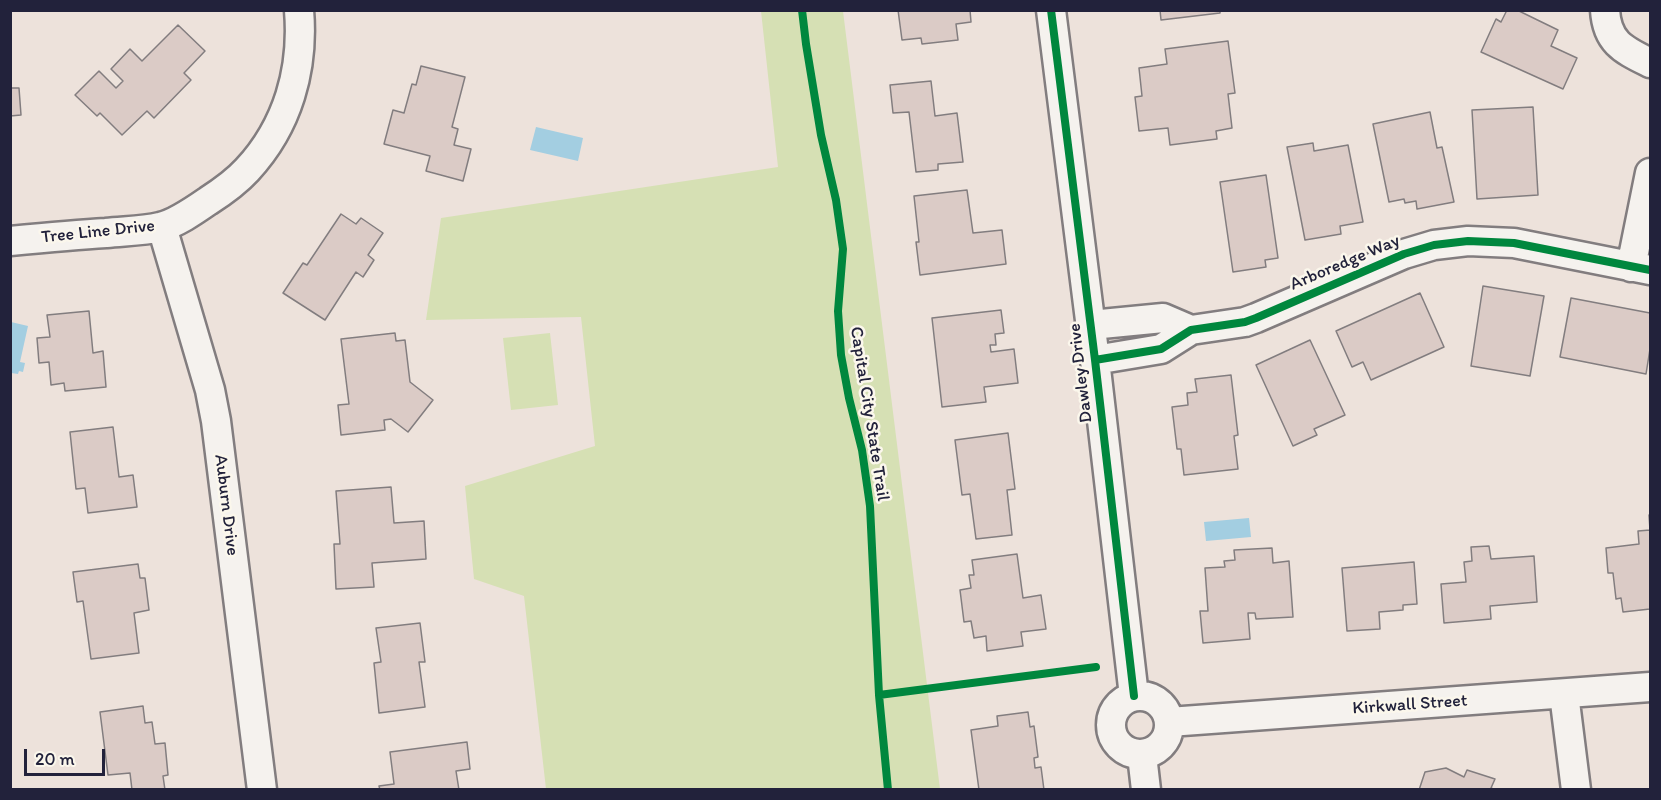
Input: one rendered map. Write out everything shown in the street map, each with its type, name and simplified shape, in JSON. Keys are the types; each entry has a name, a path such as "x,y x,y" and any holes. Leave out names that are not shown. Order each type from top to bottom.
{"street":[{"name":"Tree Line Drive","path":"10,241 162,227 195,210 226,189 247,170 267,146 281,121 295,82 300,50 299,10"},
{"name":"Dawley Drive","path":"1051,10 1091,325 1134,696"},
{"path":"1605,10 1606,23 1614,40 1625,50 1650,63"},
{"name":"Arboredge Way","path":"1095,360 1161,349 1191,330 1245,322 1404,254 1434,245 1468,241 1514,243 1641,269 1650,173"},
{"name":"Auburn Drive","path":"162,227 210,390 216,421 262,789"},
{"path":"1091,325 1162,318 1191,330"},
{"name":"Kirkwall Street","path":"1169,722 1650,687"},
{"path":"1564,694 1576,789"},
{"path":"1143,695 1158,701 1169,722 1169,732 1165,741 1151,753 1142,755 1123,749 1116,742 1110,723 1117,705 1125,699 1143,695"},
{"path":"1142,755 1146,789"}],"green space":[{"path":"761,11 843,11 940,789 546,789 524,596 474,579 465,486 595,446 581,317 426,320 441,218 778,167"},
{"path":"550,333 558,405 511,410 503,338"}],"water":[{"path":"536,127 583,138 578,161 530,150"},
{"path":"11,322 28,326 20,362 25,363 23,372 19,371 18,374 11,373"},
{"path":"1249,518 1251,537 1206,541 1204,522"}],"building":[{"path":"898,10 970,10 971,22 956,24 958,40 922,44 921,38 902,40"},
{"path":"1160,10 1220,10 1220,13 1161,20"},
{"path":"1507,10 1517,10 1558,30 1551,46 1577,58 1563,89 1481,52 1496,19 1501,22"},
{"path":"178,25 205,51 184,73 191,80 154,118 147,111 122,135 100,113 97,116 75,95 99,71 116,88 123,81 111,69 130,49 142,61"},
{"path":"1228,41 1235,93 1228,94 1232,128 1216,131 1217,139 1170,145 1168,128 1139,131 1135,97 1142,96 1139,68 1167,64 1165,49"},
{"path":"421,66 465,77 452,127 458,129 454,145 471,149 463,181 426,171 430,156 384,144 393,110 404,113 412,84 416,85"},
{"path":"931,81 935,116 957,113 963,162 938,164 938,170 916,172 909,112 893,113 890,85"},
{"path":"10,88 19,88 21,115 10,116"},
{"path":"1533,107 1538,195 1477,199 1472,110"},
{"path":"1430,112 1437,148 1442,147 1454,202 1417,209 1416,201 1405,203 1404,199 1389,202 1373,124"},
{"path":"1313,143 1314,151 1348,145 1363,222 1340,226 1341,234 1305,240 1287,147"},
{"path":"1266,175 1278,258 1265,260 1266,267 1233,272 1220,182"},
{"path":"967,190 973,233 1002,230 1006,264 920,275 914,196"},
{"path":"341,214 356,224 361,218 383,233 368,255 374,260 363,277 356,272 325,320 283,293 303,263 307,265"},
{"path":"1483,286 1544,296 1530,376 1471,366"},
{"path":"1420,293 1444,347 1371,380 1363,362 1352,367 1336,331"},
{"path":"1571,298 1650,313 1650,349 1646,374 1560,357"},
{"path":"1001,310 1004,333 995,334 996,345 990,345 991,352 1014,349 1018,383 984,387 986,402 942,407 932,318"},
{"path":"89,311 93,353 103,351 106,387 65,391 64,383 51,385 49,362 39,363 37,338 50,337 47,315"},
{"path":"395,333 396,341 405,340 410,382 433,400 408,432 391,419 384,420 385,430 341,435 338,405 349,404 341,339"},
{"path":"1310,340 1345,415 1314,429 1317,435 1293,446 1256,365"},
{"path":"1231,375 1238,435 1234,436 1238,469 1184,475 1181,449 1177,449 1172,407 1188,405 1187,393 1197,392 1195,379"},
{"path":"113,427 119,477 133,475 137,507 88,513 85,488 76,489 70,432"},
{"path":"1008,433 1015,489 1007,490 1012,535 976,539 970,494 962,495 955,440"},
{"path":"391,487 394,523 424,521 426,559 372,563 374,587 336,589 334,544 340,544 336,491"},
{"path":"1650,530 1650,609 1623,612 1621,598 1616,599 1613,573 1608,573 1606,548 1639,544 1638,531"},
{"path":"1489,546 1491,559 1534,556 1537,602 1490,606 1491,619 1444,623 1441,584 1466,582 1464,562 1472,561 1471,547"},
{"path":"1272,548 1273,563 1289,561 1293,617 1256,619 1255,613 1248,613 1250,639 1203,643 1200,611 1208,611 1205,568 1225,567 1224,561 1235,560 1234,550"},
{"path":"1017,554 1023,598 1041,595 1046,629 1021,632 1023,646 987,651 986,636 974,638 971,621 964,622 960,590 971,588 969,575 974,575 972,560"},
{"path":"1414,562 1417,604 1403,605 1403,610 1379,612 1380,629 1347,631 1342,568"},
{"path":"138,564 140,578 145,578 149,610 134,613 139,653 91,659 83,601 77,602 73,572"},
{"path":"420,623 425,662 419,662 425,707 379,713 374,663 381,662 376,628"},
{"path":"143,706 145,723 152,722 155,744 165,743 168,775 163,776 165,790 132,790 130,773 108,775 100,712"},
{"path":"1028,712 1030,727 1034,726 1038,757 1034,758 1035,768 1041,767 1044,790 979,790 971,730 998,726 997,716"},
{"path":"467,742 470,769 456,771 459,790 380,790 379,786 394,784 390,752"},
{"path":"1446,768 1464,777 1467,770 1495,779 1491,788 1496,790 1419,790 1425,772"}],"cycle path":[{"name":"Capital City State Trail","path":"802,10 821,135 836,200 843,249 838,311 841,355 862,450 870,506 879,695 888,790"},
{"path":"1051,10 1134,696"},
{"path":"1095,360 1161,349 1191,330 1245,322 1404,254 1434,245 1468,241 1514,243 1650,270"},
{"path":"879,695 1096,667"}]}
